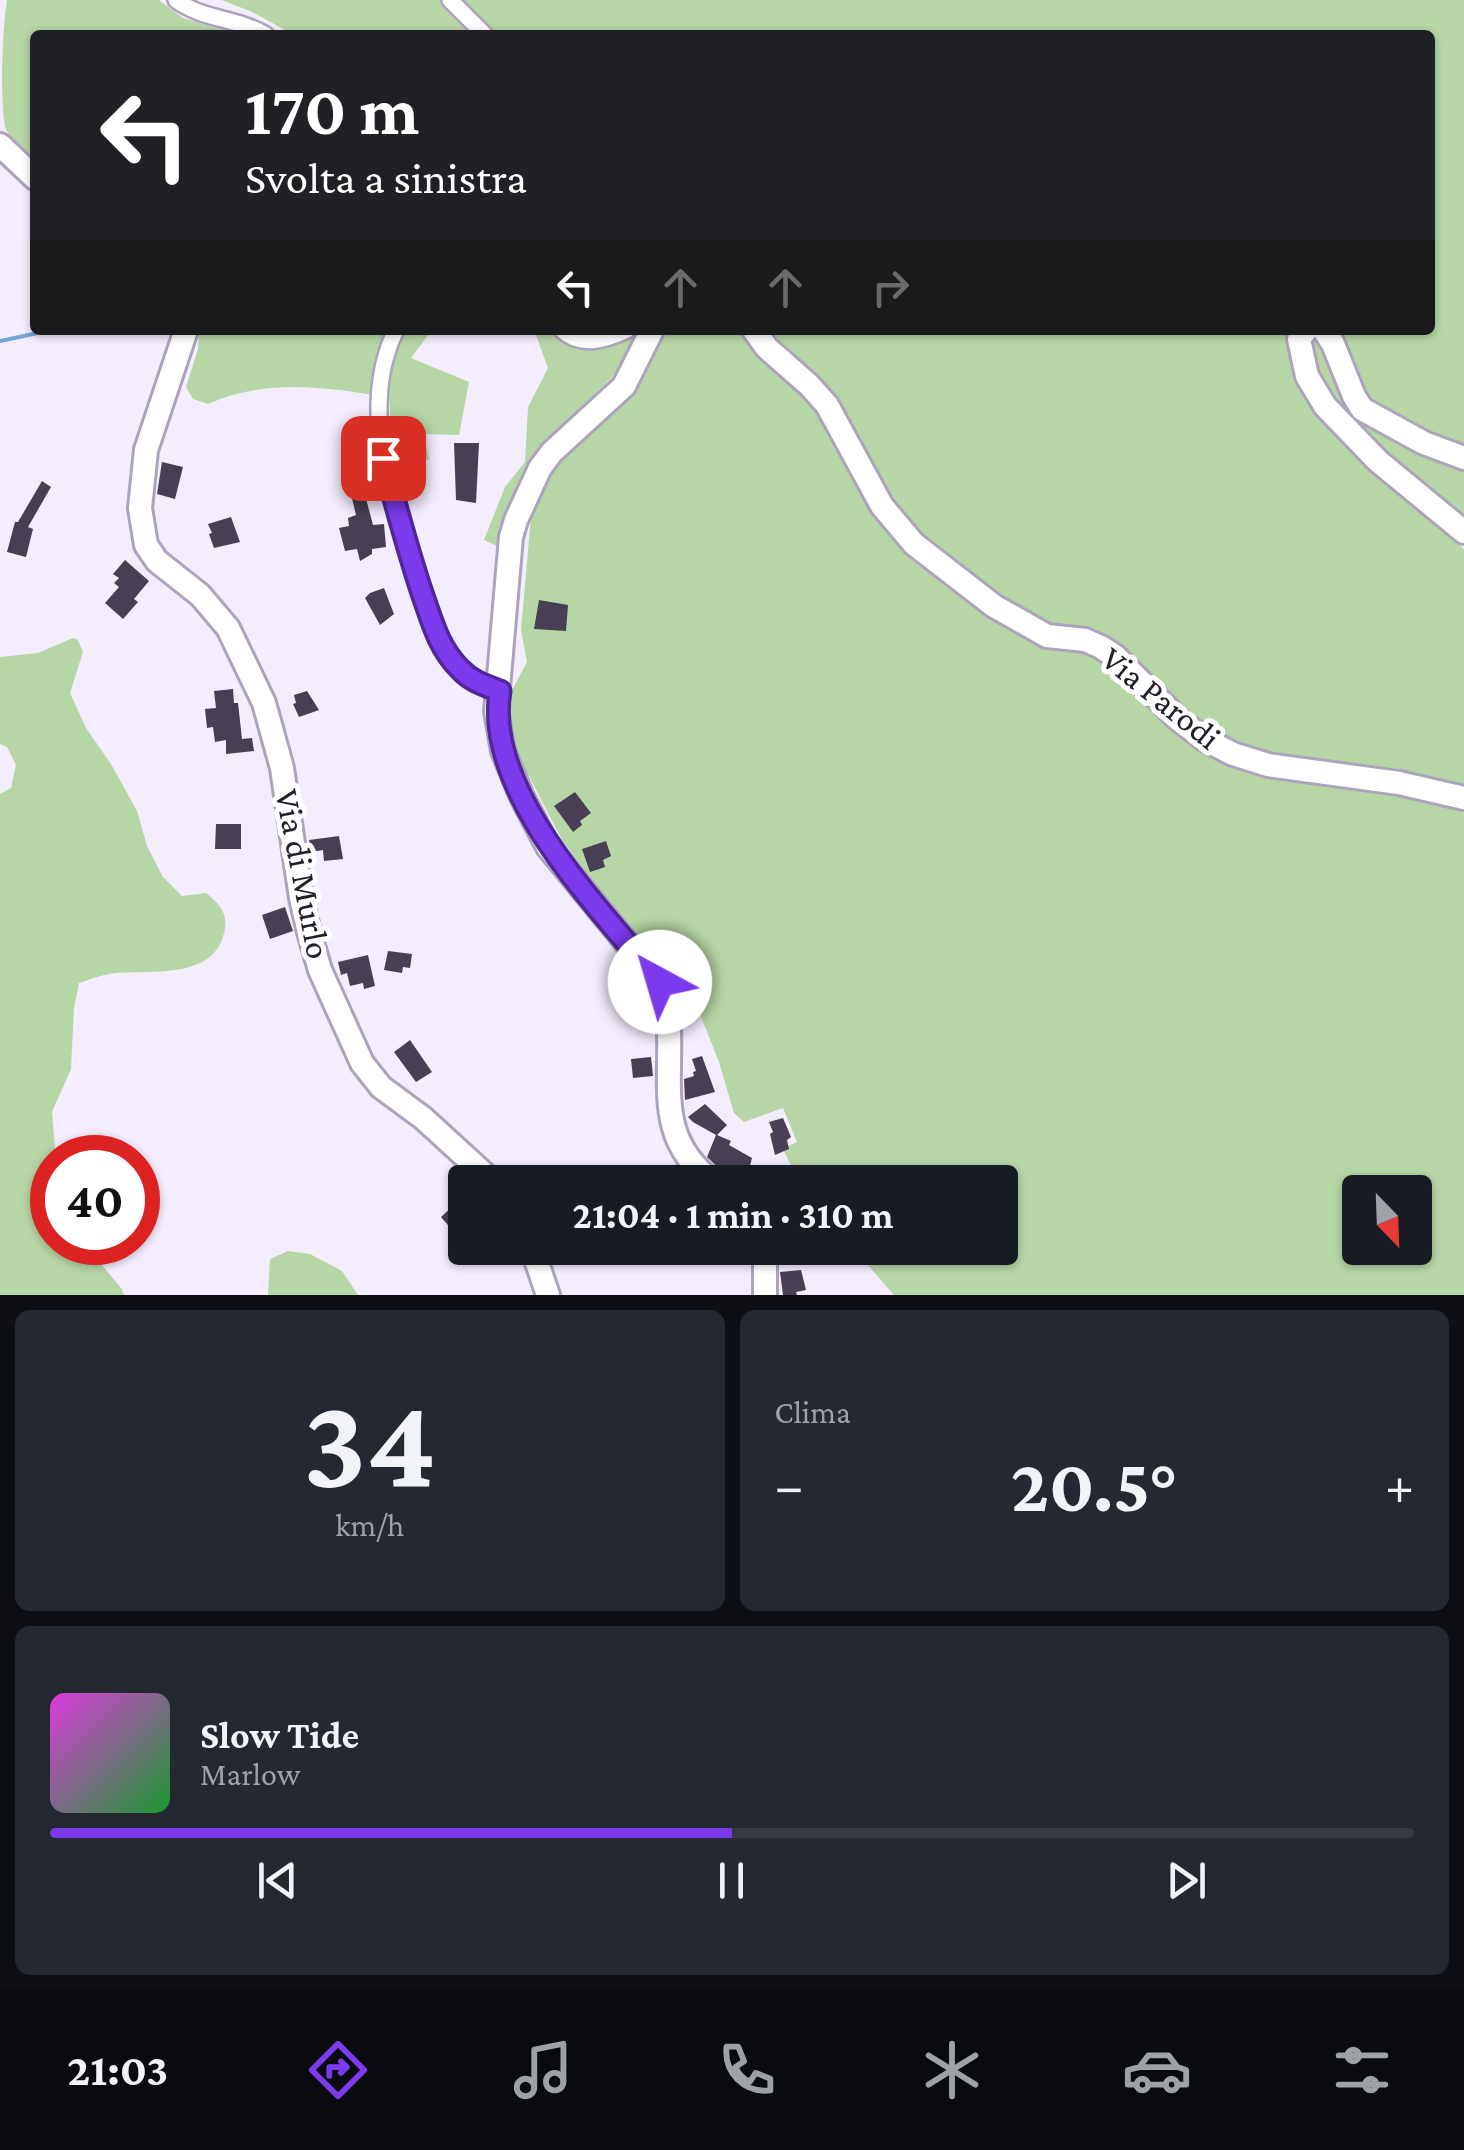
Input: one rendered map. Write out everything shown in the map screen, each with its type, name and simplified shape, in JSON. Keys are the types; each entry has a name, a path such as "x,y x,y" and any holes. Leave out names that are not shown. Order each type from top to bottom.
{"street":[{"path":"176,0 185,7 257,30"},
{"path":"450,0 480,30"},
{"path":"0,145 30,173"},
{"name":"Via di Murlo","path":"184,335 146,450 140,508 144,538 157,561 200,595 228,628 264,702 282,768 309,932 320,970 362,1063 382,1086 474,1165"},
{"path":"394,335 382,376 380,428 383,458 408,552 435,633 445,650 460,670 477,683 500,691"},
{"path":"567,335 582,342 617,335"},
{"path":"650,335 624,386 552,452 540,468 516,520 496,710 503,750 548,847 666,992 669,1110 693,1165"},
{"name":"Via Parodi","path":"758,335 827,405 882,506 914,544 994,606 1046,636 1085,640 1101,647 1178,719 1204,740 1233,754 1268,765 1399,783 1464,798"},
{"path":"1302,335 1302,360 1325,406 1378,460 1464,532"},
{"path":"1327,335 1362,409 1424,443 1464,458"},
{"path":"538,1265 548,1295"},
{"path":"764,1295 765,1265"}],"green space":[{"path":"7,0 159,0 183,18 223,30 30,30 30,159 5,127"},
{"path":"222,0 1464,0 1464,448 1428,434 1363,397 1337,335 1435,335 1435,30 285,30"},
{"path":"199,335 428,335 411,358 469,382 459,435 424,434 429,460 394,460 389,398 298,387 252,391 208,404 193,399 186,387"},
{"path":"536,335 637,335 620,369 563,426 534,469 501,548 484,540 505,487 525,462 528,407 548,368"},
{"path":"662,335 749,335 819,411 889,530 1108,665 1211,756 1234,766 1464,810 1464,1295 894,1295 868,1265 1018,1265 1018,1165 791,1165 783,1149 797,1142 783,1108 744,1122 734,1113 692,994 663,972 602,895 562,840 512,752 507,723 512,690 527,662 521,630 531,516 546,483 564,458 630,397"},
{"path":"767,335 1293,335 1375,470 1464,549 1464,786 1404,773 1285,757 1234,743 1188,715 1116,643 1081,627 1046,625 975,578 913,530"},
{"path":"1320,337 1357,414 1464,468 1464,521 1347,417 1318,379 1308,339"},
{"path":"73,638 78,640 83,652 70,693 86,728 137,811 147,846 163,877 182,896 206,893 222,910 225,920 218,948 195,965 111,974 79,983 71,1069 52,1112 54,1135 30,1135 30,1265 102,1265 124,1295 0,1295 0,794 11,788 16,765 7,747 0,744 0,657 38,653"},
{"path":"288,1251 310,1254 342,1271 358,1295 268,1295 270,1259"}],"building":[{"path":"454,443 479,443 476,503 456,500"},
{"path":"162,462 183,467 175,499 157,494"},
{"path":"42,481 51,487 28,527 33,529 26,557 7,552 15,522"},
{"path":"364,491 373,525 384,524 386,547 372,549 372,554 360,561 357,549 345,551 339,528 349,526 348,518 356,515 351,494"},
{"path":"231,517 240,542 214,548 208,524"},
{"path":"125,560 149,581 123,619 105,603 119,587 114,583 119,578 113,574"},
{"path":"384,588 394,614 380,625 365,598"},
{"path":"539,600 568,605 566,631 534,629"},
{"path":"233,689 242,739 252,738 254,751 226,754 226,740 215,742 213,727 207,728 205,709 216,708 214,691"},
{"path":"307,691 319,710 299,717 294,695"},
{"path":"575,792 591,813 573,832 554,806"},
{"path":"216,824 241,824 241,849 215,849"},
{"path":"339,836 343,859 324,861 323,850 311,852 309,840"},
{"path":"606,841 611,856 603,860 605,867 590,872 582,849"},
{"path":"285,907 293,931 270,939 262,915"},
{"path":"388,951 412,954 410,968 403,967 402,973 384,970"},
{"path":"368,955 375,986 350,986 347,973 341,975 338,962"},
{"path":"410,1040 432,1072 416,1082 394,1052"},
{"path":"702,1056 715,1092 685,1100 684,1079 694,1076 696,1071 692,1059"},
{"path":"651,1057 653,1076 633,1078 631,1059"},
{"path":"705,1104 727,1125 717,1135 752,1158 750,1165 715,1165 707,1157 716,1135 688,1117"},
{"path":"783,1118 791,1137 787,1140 789,1149 775,1155 769,1122"},
{"path":"801,1270 806,1290 783,1295 780,1272"}],"waterway":[{"path":"0,341 30,335"}],"route":[{"path":"383,458 435,633 460,670 477,683 500,691 496,710 503,750 548,847 660,982"}]}
